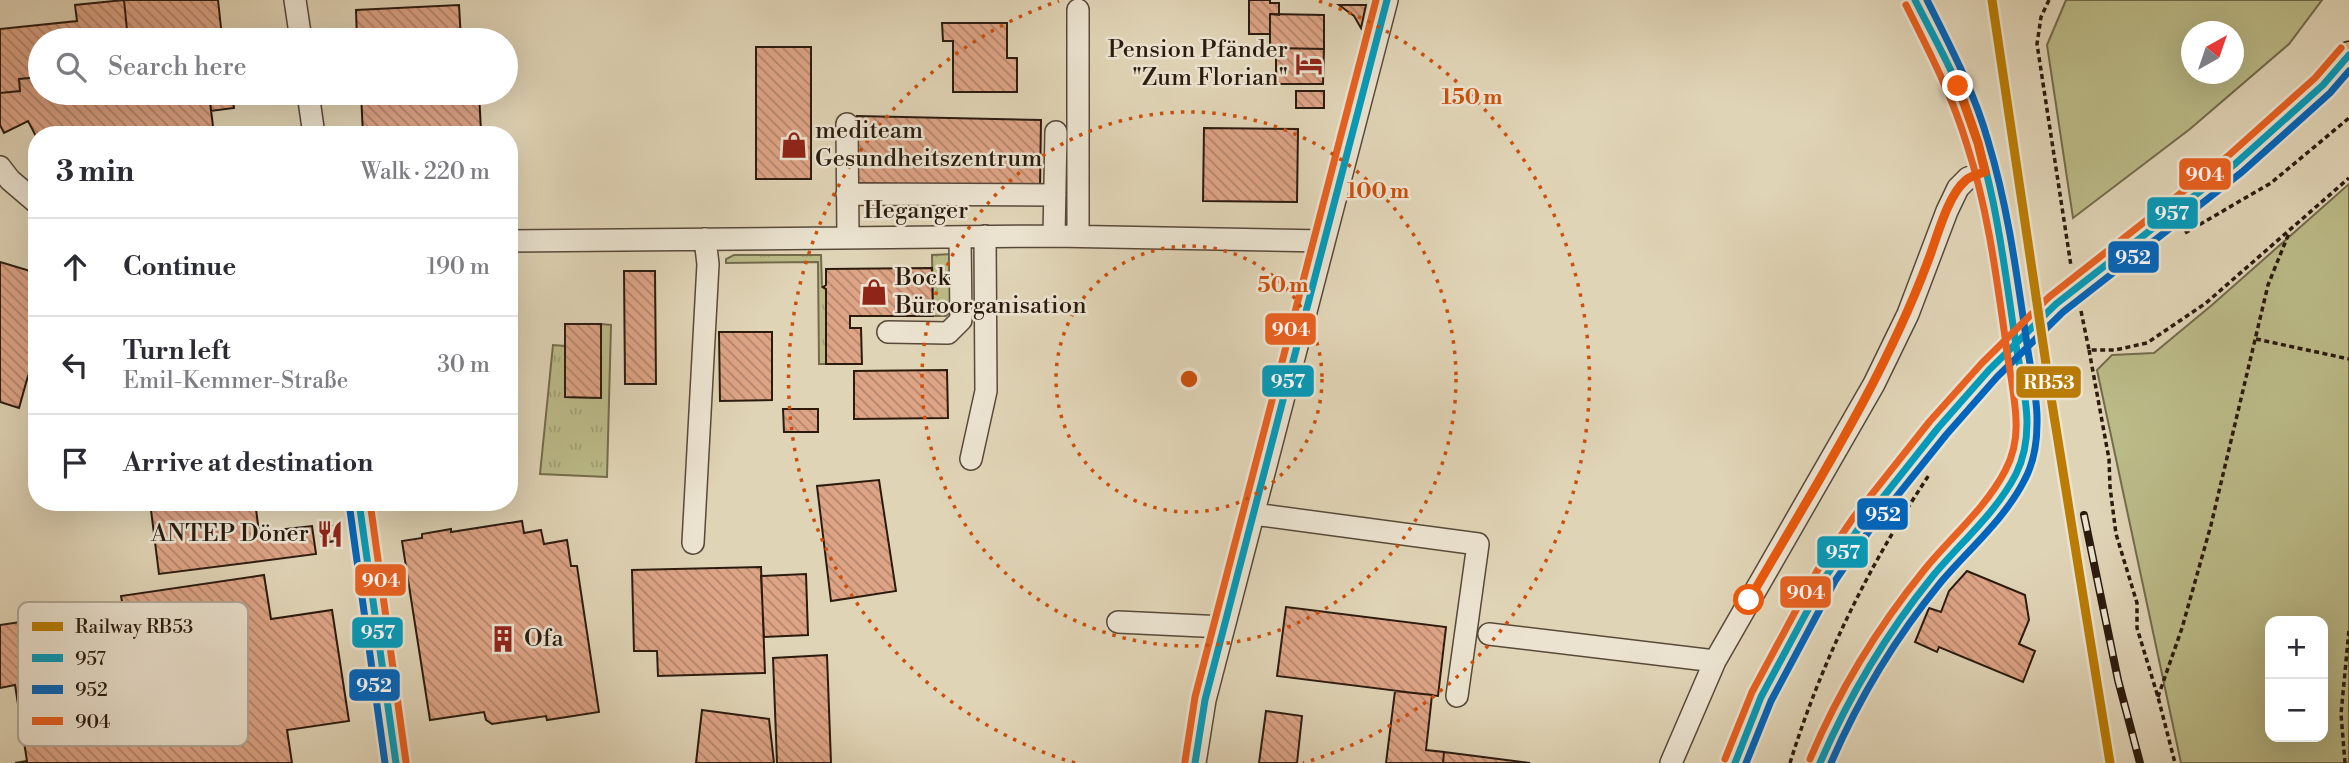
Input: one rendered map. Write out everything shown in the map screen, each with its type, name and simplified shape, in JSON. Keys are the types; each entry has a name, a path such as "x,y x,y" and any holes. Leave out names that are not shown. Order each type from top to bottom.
{"main road":[{"path":"1735,763 1761,696 1826,576 1897,478 1989,370 2046,313 2235,164 2323,85 2349,55"}],"street":[{"path":"295,0 299,28"},
{"path":"1195,763 1205,700 1387,0"},
{"path":"1821,763 1852,693 1887,638 1940,567 1998,503 2022,460 2026,420 2009,293 1985,172 1958,86 1925,4"},
{"path":"1078,9 1078,236"},
{"path":"310,105 313,126"},
{"path":"847,124 848,237"},
{"path":"1054,236 1056,132"},
{"path":"0,167 28,195"},
{"path":"1671,763 1715,661 1874,384 1908,314 1958,188 1968,178 1985,172"},
{"path":"847,194 1055,195"},
{"path":"971,459 986,391 985,236"},
{"name":"Heganger","path":"518,241 1078,236 1324,241"},
{"path":"888,332 948,333 961,320 960,237"},
{"path":"693,543 708,264 705,239"},
{"path":"360,511 396,763"},
{"path":"1254,514 1478,544 1457,696"},
{"path":"1118,622 1224,627"},
{"path":"1489,634 1715,661"}],"path":[{"path":"2049,0 2041,17 2037,44 2071,267"},
{"path":"2184,234 2271,183 2349,118"},
{"path":"2089,349 2115,349 2147,343 2206,303 2349,178"},
{"path":"2158,697 2182,628 2211,525 2268,285 2290,231"},
{"path":"2078,300 2109,458 2116,534 2137,603 2137,628 2175,763"},
{"path":"2256,339 2349,359"},
{"path":"1790,763 1807,710 1854,600 1906,509 1936,464"},
{"path":"2345,763 2341,714 2349,630"}],"green space":[{"path":"2066,0 2322,0 2289,44 2244,83 2244,21 2181,21 2181,84 2242,84 2190,129 2073,218 2047,45"},
{"path":"2349,184 2349,763 2181,763 2097,370 2112,355 2154,353"},
{"path":"953,254 953,310 946,316 933,316 932,255"},
{"path":"734,255 821,255 822,287 826,289 826,364 819,364 818,262 726,263 726,259"},
{"path":"601,324 611,325 607,477 540,474 553,345 565,346 565,397 600,398"}],"building":[{"path":"124,0 218,0 221,28 127,28"},
{"path":"124,0 127,28 28,28 28,78 19,79 20,91 0,93 0,29 77,21 75,5"},
{"path":"1249,0 1279,3 1279,15 1270,14 1270,34 1249,34"},
{"path":"459,5 460,28 357,28 356,10"},
{"path":"1339,5 1366,5 1361,28 1354,16"},
{"path":"1270,14 1324,15 1324,49 1270,48"},
{"path":"942,23 1007,23 1007,58 1017,58 1017,92 953,92 953,41 943,41"},
{"path":"756,47 811,47 811,179 756,179"},
{"path":"1276,48 1324,49 1323,84 1276,84"},
{"path":"28,78 28,105 210,105 213,126 31,126 28,121 4,133 0,125 0,93 20,91 19,79"},
{"path":"1296,91 1324,91 1324,108 1296,108"},
{"path":"210,105 234,105 234,108 211,111"},
{"path":"362,105 480,105 481,126 363,126"},
{"path":"857,116 1041,120 1040,187 856,183"},
{"path":"1204,128 1298,129 1297,202 1203,201"},
{"path":"0,262 28,270 28,376 19,408 0,402"},
{"path":"932,268 933,316 850,316 850,328 861,328 862,364 826,364 826,289 823,287 826,285 826,269"},
{"path":"624,271 655,271 656,384 625,384"},
{"path":"565,324 601,324 601,398 565,397"},
{"path":"719,332 772,332 772,400 720,401"},
{"path":"947,370 948,418 854,419 854,371"},
{"path":"783,409 818,409 818,432 784,432"},
{"path":"879,480 896,591 831,601 817,486"},
{"path":"151,511 256,511 259,532 312,526 316,554 159,574"},
{"name":"Ofa","path":"522,521 524,533 541,530 544,544 567,540 571,566 577,566 599,712 547,720 546,716 492,724 486,720 484,712 430,720 402,541 451,529 451,532"},
{"path":"340,525 342,540 322,543 320,528"},
{"path":"761,567 765,673 658,676 657,651 634,651 632,570"},
{"path":"1967,571 2025,595 2029,620 2019,644 2035,651 2023,682 1939,647 1937,652 1915,642 1929,608 1941,612 1949,591"},
{"path":"806,574 808,635 764,637 761,576"},
{"path":"264,575 271,619 332,610 349,721 287,730 292,763 15,763 27,761 25,746 248,746 248,602 122,602 121,596"},
{"path":"1286,607 1446,627 1438,696 1277,676"},
{"path":"18,622 18,704 15,685 0,688 0,625"},
{"path":"827,655 831,763 777,763 773,658"},
{"path":"1395,691 1432,695 1426,750 1444,752 1443,763 1386,763"},
{"path":"702,710 769,719 774,763 696,763"},
{"path":"1266,711 1302,716 1297,763 1259,763"},
{"path":"1444,752 1530,763 1443,763"}],"railway":[{"path":"2084,515 2118,680 2140,763"}],"rail line":[{"name":"RB53","path":"1992,0 2050,391 2110,763"}],"transit line":[{"name":"904","path":"1185,761 1195,697 1376,0"},
{"name":"957","path":"1195,763 1205,700 1387,0"},
{"name":"957","path":"1820,763 1843,714 1884,643 1932,577 2008,488 2021,462 2026,443 2027,413 2024,392 2001,242 1988,178 1970,116 1958,86 1915,0"},
{"name":"952","path":"1831,763 1866,692 1909,624 1941,582 2017,494 2031,466 2036,445 2035,393 2011,242 1995,166 1969,87 1927,0"},
{"name":"904","path":"1810,759 1834,708 1876,636 1925,569 1988,498 2008,465 2015,440 2013,389 1980,192 1954,108 1906,5"},
{"name":"904","path":"1725,759 1752,692 1817,571 1853,518 1930,421 1982,363 2049,297 2228,156 2315,78 2341,48"},
{"name":"957","path":"1735,763 1761,697 1826,576 1861,525 1938,428 1989,370 2056,304 2235,164 2323,85 2349,55"},
{"name":"952","path":"1746,763 1771,701 1835,581 1869,531 1946,435 1997,377 2063,312 2242,172 2330,93 2349,71"},
{"name":"952","path":"350,511 385,763"},
{"name":"957","path":"360,511 396,763"},
{"name":"904","path":"371,511 406,762"}],"place":[{"name":"Pension Pfänder \"Zum Florian\"","path":"1309,64"},
{"name":"mediteam Gesundheitszentrum","path":"794,145"},
{"name":"Bock Büroorganisation","path":"874,292"},
{"name":"ANTEP Döner","path":"330,534"},
{"name":"Ofa","path":"503,639"}],"route":[{"path":"1749,600 1874,384 1908,314 1958,188 1968,178 1985,172 1958,86"}]}
